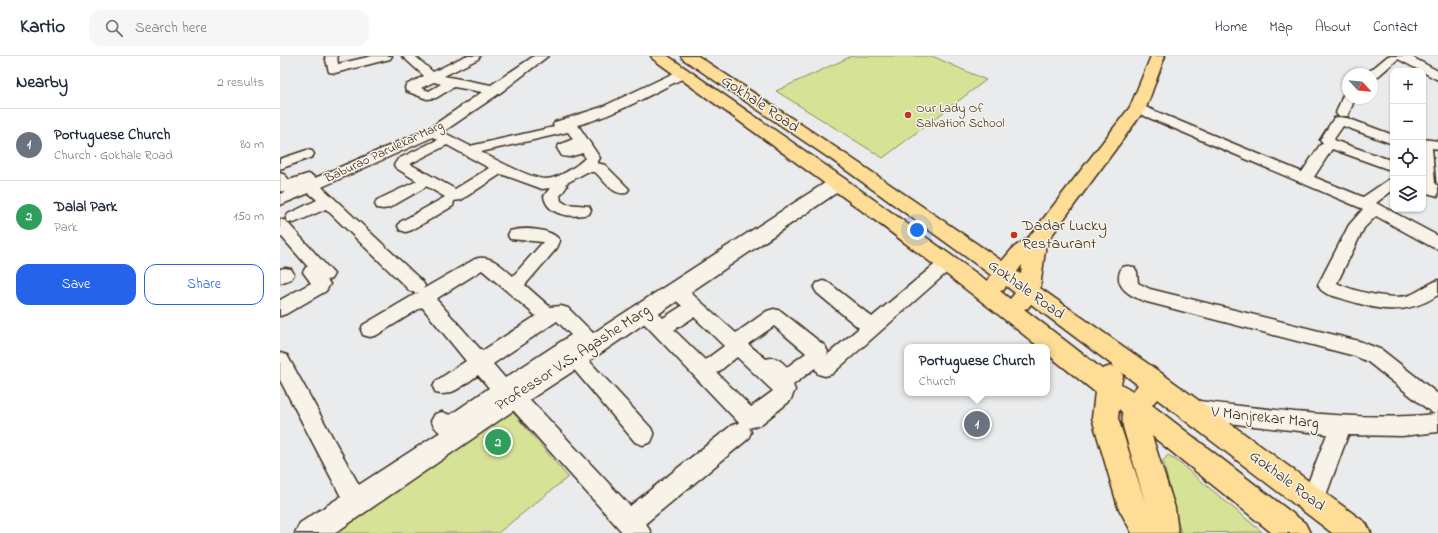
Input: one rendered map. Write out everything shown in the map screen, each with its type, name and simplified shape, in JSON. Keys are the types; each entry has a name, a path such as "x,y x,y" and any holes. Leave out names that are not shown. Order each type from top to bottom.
{"main road":[{"name":"Gokhale Road","path":"658,56 838,183 988,294 1108,388 1136,407 1295,533"},
{"name":"Gokhale Road","path":"688,56 858,170 1004,274 1155,382 1356,533"},
{"path":"988,294 1020,253 1036,242 1138,108 1158,56"},
{"path":"1012,312 1029,292 1036,242"},
{"path":"1117,356 1108,388 1105,418 1132,507 1148,533"},
{"path":"1155,382 1136,407 1136,427 1161,508 1163,533"}],"street":[{"path":"332,56 333,69 335,69 386,56"},
{"path":"408,56 432,77 452,83 495,90"},
{"path":"452,83 431,95 427,95 411,88 474,56"},
{"name":"Baburao Parulekar Marg","path":"280,199 300,183 375,158 433,132 542,56"},
{"path":"1378,71 1395,56"},
{"path":"1401,56 1438,76"},
{"path":"546,128 577,122 682,74"},
{"path":"1343,114 1346,104"},
{"path":"1138,108 1308,176 1377,207 1438,243"},
{"path":"1390,139 1340,121 1327,140 1331,144 1390,165"},
{"path":"467,151 570,127 573,128 593,158 584,168"},
{"path":"433,132 500,168 542,184 556,182 584,168 595,166 600,168 621,189"},
{"path":"447,140 403,162 401,165 455,196 500,168"},
{"path":"1437,195 1427,185 1426,143 1438,144"},
{"path":"1308,176 1325,148"},
{"path":"280,163 305,154"},
{"path":"375,158 450,203 406,226"},
{"path":"556,182 559,186 552,196 553,203 562,209 583,210"},
{"path":"300,183 327,202 420,291 504,393 634,527 740,432"},
{"name":"Professor V.S. Agashe Marg","path":"310,533 356,502 504,393 645,312 838,183"},
{"path":"383,204 419,185"},
{"path":"1390,188 1377,207 1357,225 1327,285 1333,289 1380,301 1398,303 1413,301 1438,287"},
{"path":"280,308 320,286 321,284 318,273 287,221 327,202"},
{"path":"514,286 552,241 547,237 516,235"},
{"path":"370,330 420,291 481,262 486,263 548,316"},
{"path":"825,368 946,264"},
{"path":"1128,272 1128,281 1131,288 1147,295 1359,349 1375,356 1438,406"},
{"path":"681,287 695,307 741,342"},
{"path":"645,312 747,418 753,418 782,395 785,390 741,342 681,287"},
{"path":"823,288 872,328"},
{"path":"661,329 695,307"},
{"path":"443,387 548,316 555,313 561,313 643,434"},
{"path":"704,372 741,342"},
{"path":"280,361 356,502"},
{"path":"442,421 449,428 504,393"},
{"name":"V Manjrekar Marg","path":"1190,408 1221,414 1340,425 1412,427 1438,423"},
{"name":"V Manjrekar Marg","path":"1313,501 1340,425"}],"green space":[{"path":"852,56 932,56 986,80 883,158 776,91"},
{"path":"509,408 568,477 498,533 322,533"},
{"path":"1168,455 1176,460 1262,532 1181,533 1163,461"}],"place":[{"name":"Our Lady Of Salvation School","path":"908,115"},
{"name":"Dadar Lucky Restaurant","path":"1014,235"},
{"name":"Portuguese Church","path":"977,424"},
{"name":"Dalal Park","path":"498,442"}]}
